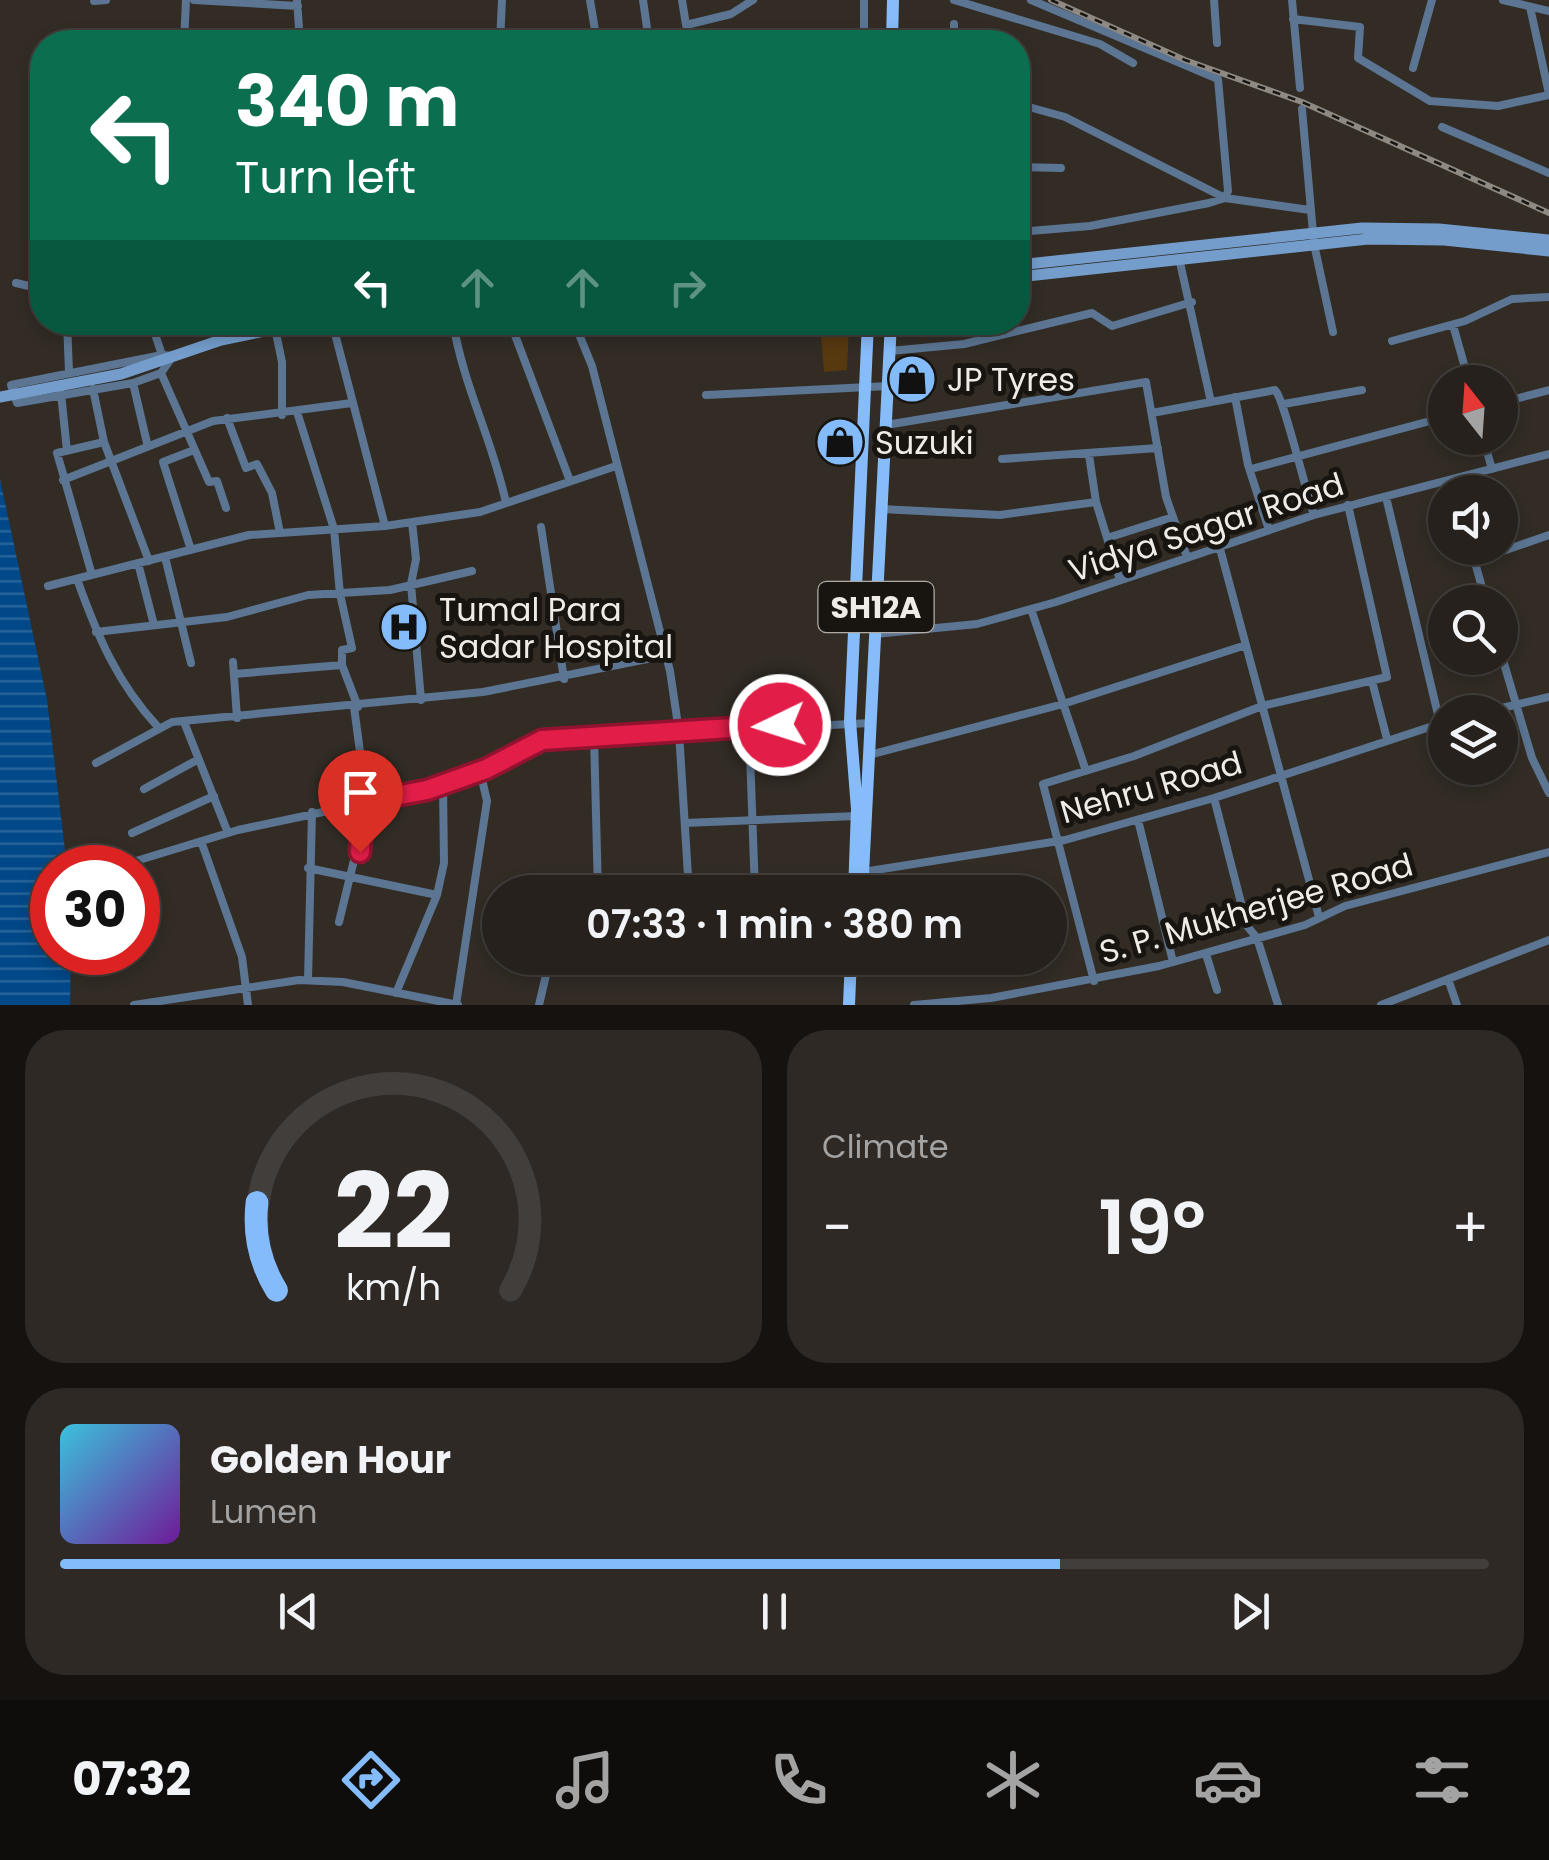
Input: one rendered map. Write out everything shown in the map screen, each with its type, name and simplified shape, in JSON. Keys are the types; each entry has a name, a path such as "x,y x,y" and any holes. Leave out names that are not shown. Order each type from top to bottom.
{"main road":[{"path":"892,30 893,0"},
{"name":"SH12A","path":"859,873 850,721 868,335"},
{"name":"SH12A","path":"859,873 871,723 891,335"},
{"path":"848,1005 850,975"},
{"path":"857,1005 858,975"}],"street":[{"path":"94,2 106,0"},
{"path":"185,30 186,0"},
{"path":"194,0 298,3 299,30"},
{"path":"501,30 502,0"},
{"path":"590,0 596,30"},
{"path":"643,0 647,30"},
{"path":"682,0 686,25 731,14 753,0"},
{"path":"864,0 864,30"},
{"path":"954,0 1100,44 1133,63"},
{"path":"1031,0 1218,78 1228,178 1225,198"},
{"path":"1214,0 1217,43"},
{"path":"1292,0 1300,88"},
{"path":"1412,68 1432,0"},
{"path":"1503,0 1549,11"},
{"path":"1293,19 1360,27 1358,58 1430,101 1498,106 1549,94 1530,7"},
{"path":"954,24 954,30"},
{"path":"1030,107 1065,117 1225,198 1310,210"},
{"path":"1302,110 1313,238 1333,332"},
{"path":"1442,127 1549,173"},
{"path":"1030,167 1061,168"},
{"path":"1030,231 1090,226 1225,198"},
{"path":"1030,264 1439,229 1549,240"},
{"path":"1313,238 1444,240 1549,251"},
{"path":"1030,275 1178,253"},
{"path":"1178,253 1192,302 1211,402"},
{"path":"16,283 30,287"},
{"path":"1392,340 1453,325 1512,299 1549,297"},
{"path":"1030,326 1092,313 1112,326 1192,302"},
{"path":"1453,325 1464,365"},
{"path":"68,335 69,372"},
{"path":"158,335 167,356 161,373 209,482 217,481 226,508"},
{"path":"161,373 18,403 11,384 167,356 245,335"},
{"path":"280,335 282,414"},
{"path":"335,335 385,526"},
{"path":"455,335 460,366 496,454 506,503"},
{"path":"515,335 570,481"},
{"path":"579,335 592,366 667,655 679,732 688,875"},
{"path":"890,351 964,344 997,335"},
{"path":"0,397 121,374 167,356"},
{"path":"132,382 146,444"},
{"path":"886,425 1146,382 1173,517 1188,557"},
{"path":"706,395 889,386"},
{"path":"93,389 104,442 149,561"},
{"path":"1152,412 1275,390 1284,404 1294,459 1314,515"},
{"path":"1284,404 1362,390"},
{"path":"1518,398 1549,390"},
{"path":"61,393 67,451"},
{"path":"1235,398 1269,530"},
{"path":"63,480 146,444 227,418 352,403"},
{"path":"297,412 334,529 340,594 352,648 342,650 342,664 356,707 363,802 360,852 355,856 339,922"},
{"path":"227,418 246,468 257,464 266,475 280,533"},
{"path":"1251,470 1428,422"},
{"path":"92,575 58,453 104,442"},
{"path":"1002,460 1158,448"},
{"path":"191,550 162,462 194,450"},
{"path":"1089,454 1096,502 1120,580"},
{"name":"Vidya Sagar Road","path":"1469,475 1549,454"},
{"path":"1488,455 1492,469"},
{"path":"48,586 191,550 280,533 385,526 480,512 616,466"},
{"name":"Vidya Sagar Road","path":"875,634 976,624 1314,515 1428,486"},
{"path":"1386,497 1436,695"},
{"path":"881,508 1000,515 1096,502"},
{"path":"1094,982 1043,784 1086,772 1262,706 1387,677 1348,505"},
{"path":"1107,538 1173,517"},
{"path":"412,522 416,558 411,584 421,700"},
{"path":"541,527 564,679"},
{"path":"1518,546 1549,535"},
{"path":"1220,546 1319,917"},
{"path":"165,556 191,663"},
{"path":"138,564 154,625"},
{"path":"96,632 260,611 308,595 340,594 472,572"},
{"path":"77,579 96,632 129,696 158,727"},
{"path":"1032,608 1086,772"},
{"path":"869,755 1063,704 1246,644"},
{"path":"96,763 158,727 184,722 421,700 564,679 667,655"},
{"path":"232,662 237,718"},
{"path":"234,674 342,664"},
{"path":"1372,681 1387,739"},
{"path":"1518,705 1549,698"},
{"path":"1518,712 1532,758 1549,793"},
{"path":"184,722 228,833"},
{"path":"160,854 312,812 443,784 480,771 542,740 749,726 871,723"},
{"path":"749,726 754,875"},
{"name":"Nehru Road","path":"859,873 1057,840 1138,820 1428,727"},
{"path":"594,736 598,875"},
{"path":"144,790 196,760"},
{"path":"134,1005 308,980 457,1005 487,801 480,771"},
{"path":"396,993 437,895 444,863 443,784"},
{"path":"132,833 214,796"},
{"path":"1214,798 1247,926 1257,938 1278,1005"},
{"path":"308,980 312,812"},
{"path":"686,823 857,816"},
{"path":"1138,820 1173,962"},
{"path":"201,841 242,958 248,1005"},
{"name":"S. P. Mukherjee Road","path":"914,1005 1094,982 1206,954 1345,906 1549,852"},
{"path":"308,868 437,895"},
{"path":"1380,1005 1549,940"},
{"path":"1206,954 1217,990"},
{"path":"539,1005 546,975"},
{"path":"1448,979 1457,1005"},
{"path":"383,1005 385,991"},
{"path":"1026,992 1028,1005"},
{"path":"1405,995 1408,1005"}],"shaded area":[{"path":"821,335 848,335 847,370 824,372"}],"water":[{"path":"0,479 47,700 64,845 30,845 30,975 71,975 70,1005 0,1005"}],"railway":[{"path":"1051,0 1185,60 1302,102 1549,213"}],"place":[{"name":"JP Tyres","path":"912,379"},
{"name":"Suzuki","path":"840,442"},
{"name":"Tumal Para Sadar Hospital","path":"404,627"}],"route":[{"path":"360,852 363,802 427,790 486,769 542,740 780,725"}]}
